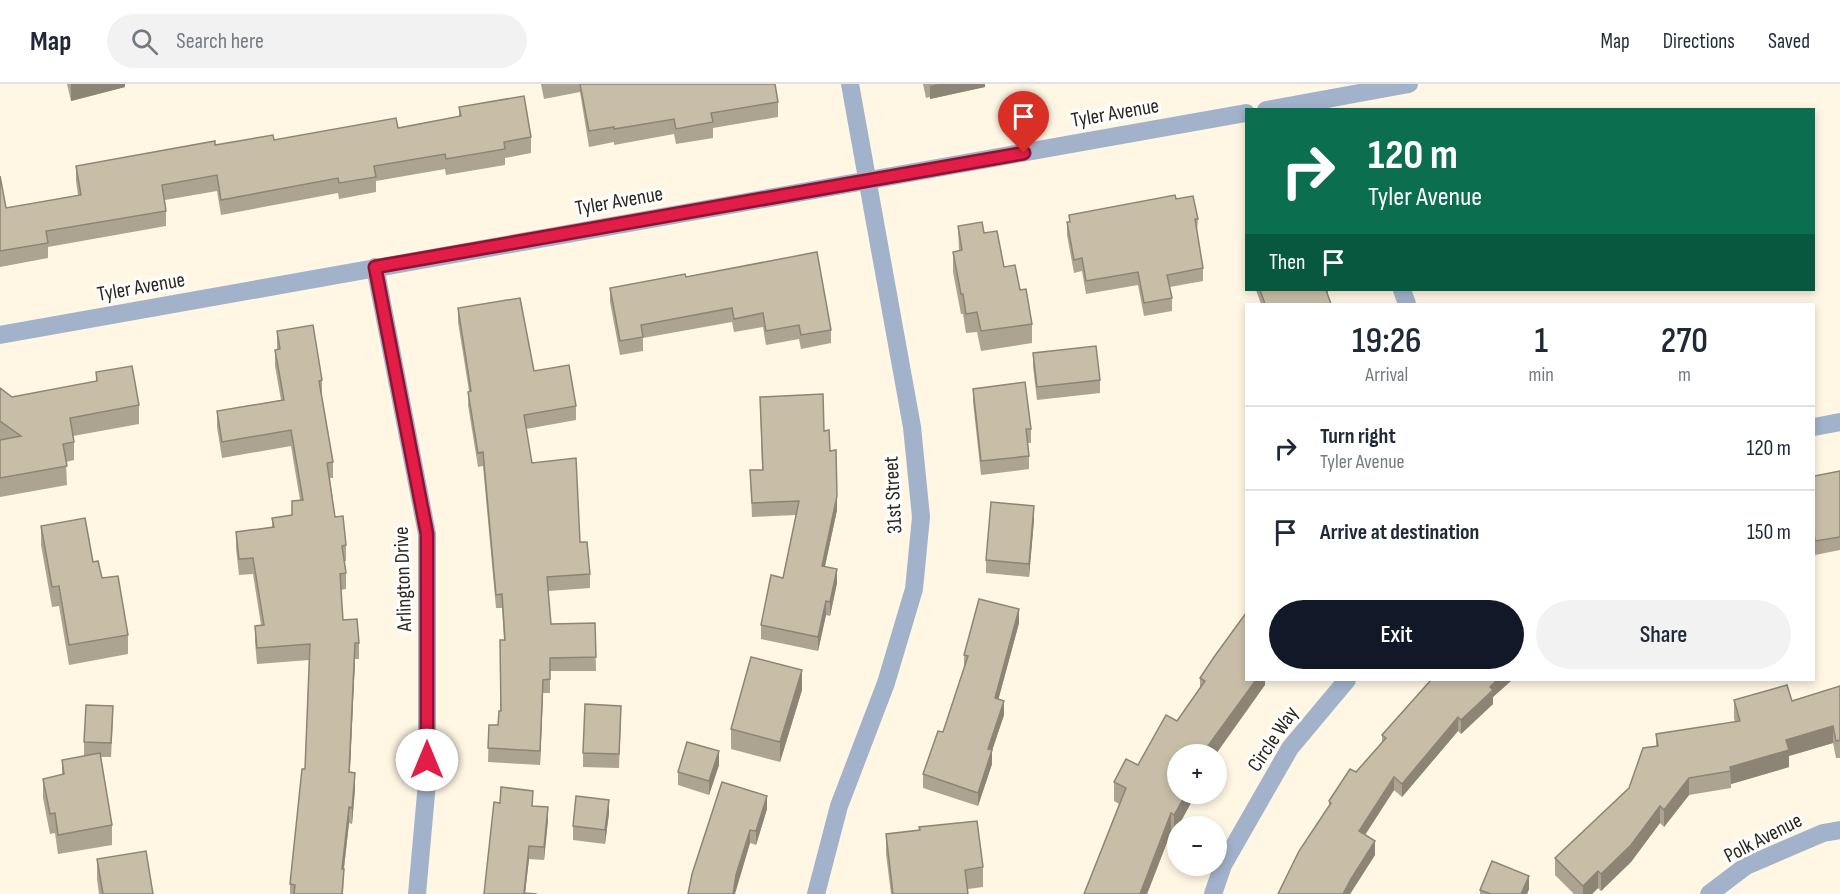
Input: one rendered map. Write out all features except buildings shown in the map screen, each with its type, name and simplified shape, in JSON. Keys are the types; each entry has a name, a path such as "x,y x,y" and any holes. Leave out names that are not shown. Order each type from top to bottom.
{"street":[{"name":"31st Street","path":"816,894 839,806 886,683 914,589 921,517 912,427 850,84"},
{"path":"1287,108 1359,101 1409,84"},
{"name":"Tyler Avenue","path":"0,335 1245,113"},
{"name":"Arlington Drive","path":"375,267 427,534 427,783 417,894"},
{"path":"1815,427 1840,422"},
{"name":"Circle Way","path":"1213,894 1223,865 1290,748 1346,681"},
{"name":"Polk Avenue","path":"1709,894 1746,866 1823,833 1840,830"}],"route":[{"path":"427,760 427,534 375,267 1024,153"}]}
